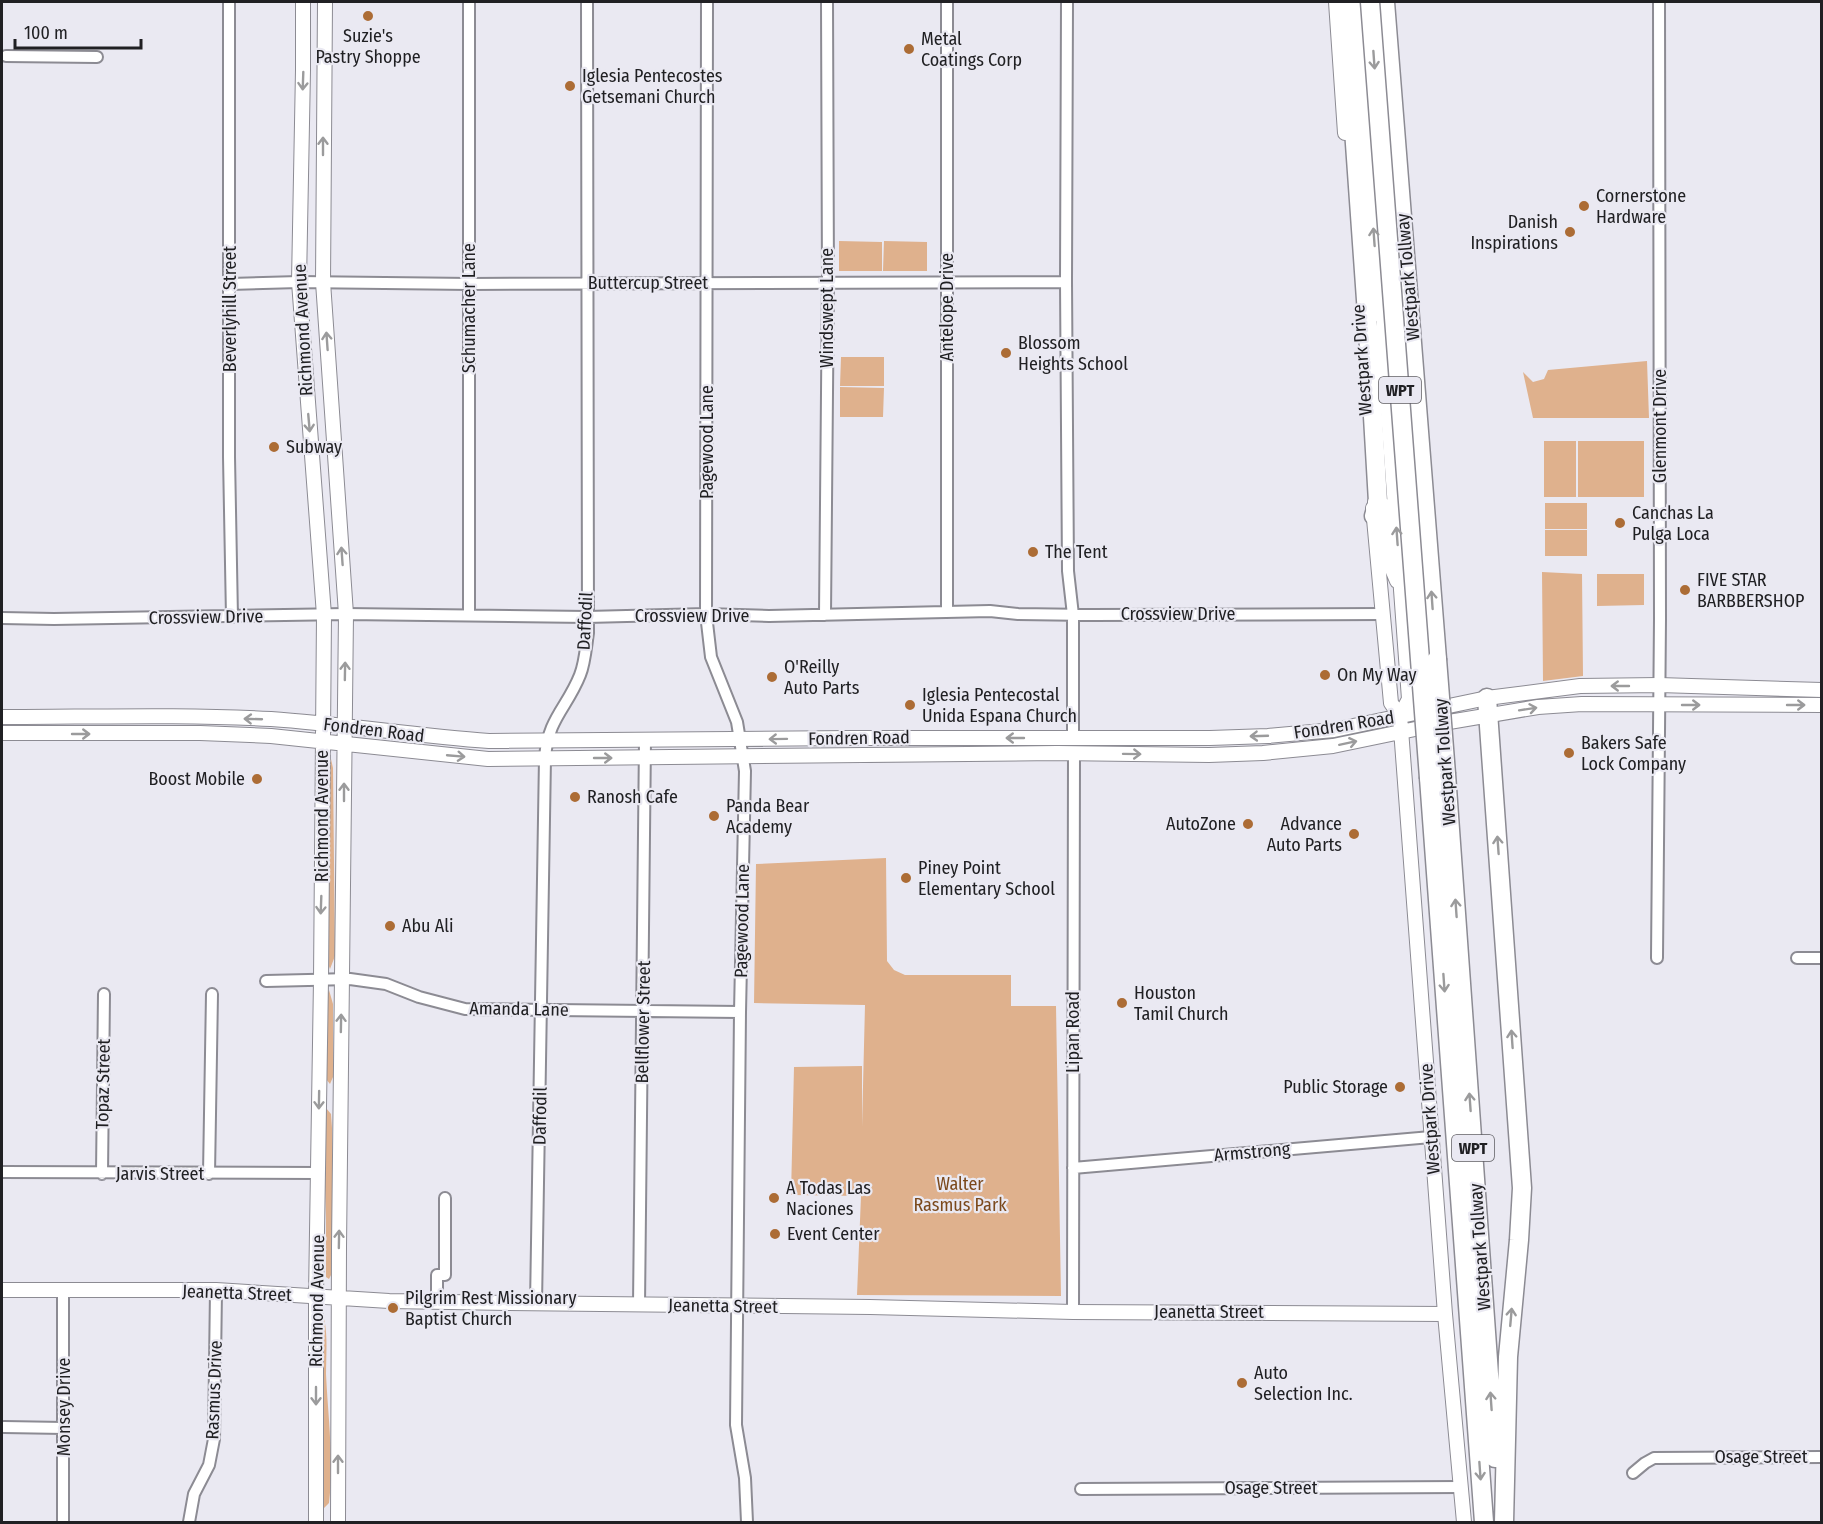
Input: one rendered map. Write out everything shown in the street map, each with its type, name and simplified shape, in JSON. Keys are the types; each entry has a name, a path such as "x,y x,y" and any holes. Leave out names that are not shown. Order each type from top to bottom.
{"highway":[{"path":"1345,2 1367,314 1375,507"},
{"name":"Westpark Tollway","path":"1370,2 1500,1522"},
{"name":"Westpark Tollway","path":"1385,2 1437,659 1438,776 1484,1522"},
{"path":"1385,379 1390,62"},
{"path":"1487,706 1522,1188 1508,1357 1504,1522"}],"main road":[{"name":"Richmond Avenue","path":"303,2 299,282 324,615 316,1296 316,1522"},
{"name":"Richmond Avenue","path":"325,2 323,282 346,614 338,1522"},
{"name":"Westpark Drive","path":"1336,2 1383,614 1391,703 1400,716 1444,1314 1464,1522"},
{"name":"Westpark Drive","path":"1356,2 1409,699 1400,716"},
{"path":"303,57 325,59"},
{"path":"300,173 323,172"},
{"path":"307,396 331,394"},
{"path":"316,507 338,504"},
{"path":"1375,507 1383,505 1388,557 1402,594"},
{"name":"Fondren Road","path":"2,733 271,736 460,757 645,758 957,753 1209,755 1333,746 1401,732 1487,706 1580,686 1659,685 1821,690"},
{"path":"1770,705 1772,689"},
{"name":"Fondren Road","path":"2,717 182,716 264,719 450,739 489,741 1210,738 1334,730 1400,716 1487,706 1821,705"},
{"path":"182,716 182,734"},
{"path":"43,717 43,734"},
{"path":"1311,732 1312,748"},
{"path":"852,754 853,738"},
{"path":"957,753 958,738"},
{"path":"1002,753 1061,745 1073,738"},
{"path":"1074,753 1082,746 1107,746 1133,738"},
{"path":"1209,755 1210,738"},
{"name":"Jeanetta Street","path":"2,1290 63,1292 216,1290 437,1302 536,1304 1073,1312 1444,1314"}],"street":[{"name":"Beverlyhill Street","path":"229,2 232,616"},
{"name":"Schumacher Lane","path":"469,2 469,614"},
{"name":"Daffodil","path":"536,1304 546,740 553,722 581,674 588,633 587,2"},
{"name":"Pagewood Lane","path":"707,2 706,614 711,657 737,722 745,771 736,1425 745,1478 747,1522"},
{"name":"Windswept Lane","path":"825,615 828,282 826,2"},
{"name":"Antelope Drive","path":"947,2 947,612"},
{"path":"1067,2 1068,572 1073,615 1073,738"},
{"name":"Glenmont Drive","path":"1657,957 1659,2"},
{"path":"6,56 97,57"},
{"name":"Buttercup Street","path":"230,285 299,282 470,284 1066,282"},
{"name":"Crossview Drive","path":"2,618 346,614 587,617 990,611 1073,615 1383,614"},
{"name":"Bellflower Street","path":"639,1305 645,740"},
{"name":"Lipan Road","path":"1073,1312 1074,753"},
{"path":"1797,958 1821,958"},
{"name":"Amanda Lane","path":"266,981 342,979 386,984 419,997 465,1009 740,1012"},
{"name":"Topaz Street","path":"102,1174 104,994"},
{"path":"209,1174 212,994"},
{"name":"Armstrong","path":"1073,1168 1431,1137"},
{"name":"Jarvis Street","path":"2,1172 319,1173"},
{"path":"437,1302 437,1275 444,1275 445,1198"},
{"name":"Rasmus Drive","path":"189,1522 194,1494 208,1466 214,1439 216,1290"},
{"name":"Monsey Drive","path":"63,1292 63,1522"},
{"path":"4,1427 64,1428"},
{"name":"Osage Street","path":"1633,1473 1654,1458 1821,1457"},
{"name":"Osage Street","path":"1081,1489 1461,1487"}],"green space":[{"path":"839,241 882,242 882,271 839,271"},
{"path":"884,241 927,242 927,271 883,271"},
{"path":"841,357 884,357 884,386 840,386"},
{"path":"1647,361 1649,418 1533,418 1523,372 1533,382 1544,379 1548,370"},
{"path":"840,387 884,388 883,417 840,417"},
{"path":"1544,441 1576,441 1576,497 1544,497"},
{"path":"1578,441 1644,441 1644,497 1578,497"},
{"path":"1545,503 1587,503 1587,529 1545,529"},
{"path":"1545,530 1587,530 1587,556 1545,556"},
{"path":"1542,572 1582,574 1583,676 1543,681"},
{"path":"1597,574 1644,574 1644,605 1597,606"},
{"path":"331,759 333,768 335,956 330,969 324,953 327,766"},
{"name":"Walter Rasmus Park","path":"886,858 887,961 894,970 905,975 1011,975 1011,1006 1056,1006 1061,1296 857,1295 861,1196 791,1195 794,1067 862,1066 862,1127 865,1005 754,1003 756,864"},
{"path":"329,990 333,1004 333,1077 330,1084 326,1079 324,1005"},
{"path":"326,1108 331,1114 332,1128 332,1273 329,1279 326,1277 323,1117"},
{"path":"324,1318 331,1471 329,1503 324,1508 321,1491 320,1366"}],"place":[{"name":"Suzie's Pastry Shoppe","path":"368,16"},
{"name":"Metal Coatings Corp","path":"909,49"},
{"name":"Iglesia Pentecostes Getsemani Church","path":"570,86"},
{"name":"Cornerstone Hardware","path":"1584,206"},
{"name":"Danish Inspirations","path":"1570,232"},
{"name":"Blossom Heights School","path":"1006,353"},
{"name":"Subway","path":"274,447"},
{"name":"Canchas La Pulga Loca","path":"1620,523"},
{"name":"The Tent","path":"1033,552"},
{"name":"FIVE STAR BARBBERSHOP","path":"1685,590"},
{"name":"On My Way","path":"1325,675"},
{"name":"O'Reilly Auto Parts","path":"772,677"},
{"name":"Iglesia Pentecostal Unida Espana Church","path":"910,705"},
{"name":"Bakers Safe Lock Company","path":"1569,753"},
{"name":"Boost Mobile","path":"257,779"},
{"name":"Ranosh Cafe","path":"575,797"},
{"name":"Panda Bear Academy","path":"714,816"},
{"name":"AutoZone","path":"1248,824"},
{"name":"Advance Auto Parts","path":"1354,834"},
{"name":"Piney Point Elementary School","path":"906,878"},
{"name":"Abu Ali","path":"390,926"},
{"name":"Houston Tamil Church","path":"1122,1003"},
{"name":"Public Storage","path":"1400,1087"},
{"name":"A Todas Las Naciones","path":"774,1198"},
{"name":"Event Center","path":"775,1234"},
{"name":"Pilgrim Rest Missionary Baptist Church","path":"393,1308"},
{"name":"Auto Selection Inc.","path":"1242,1383"}]}
